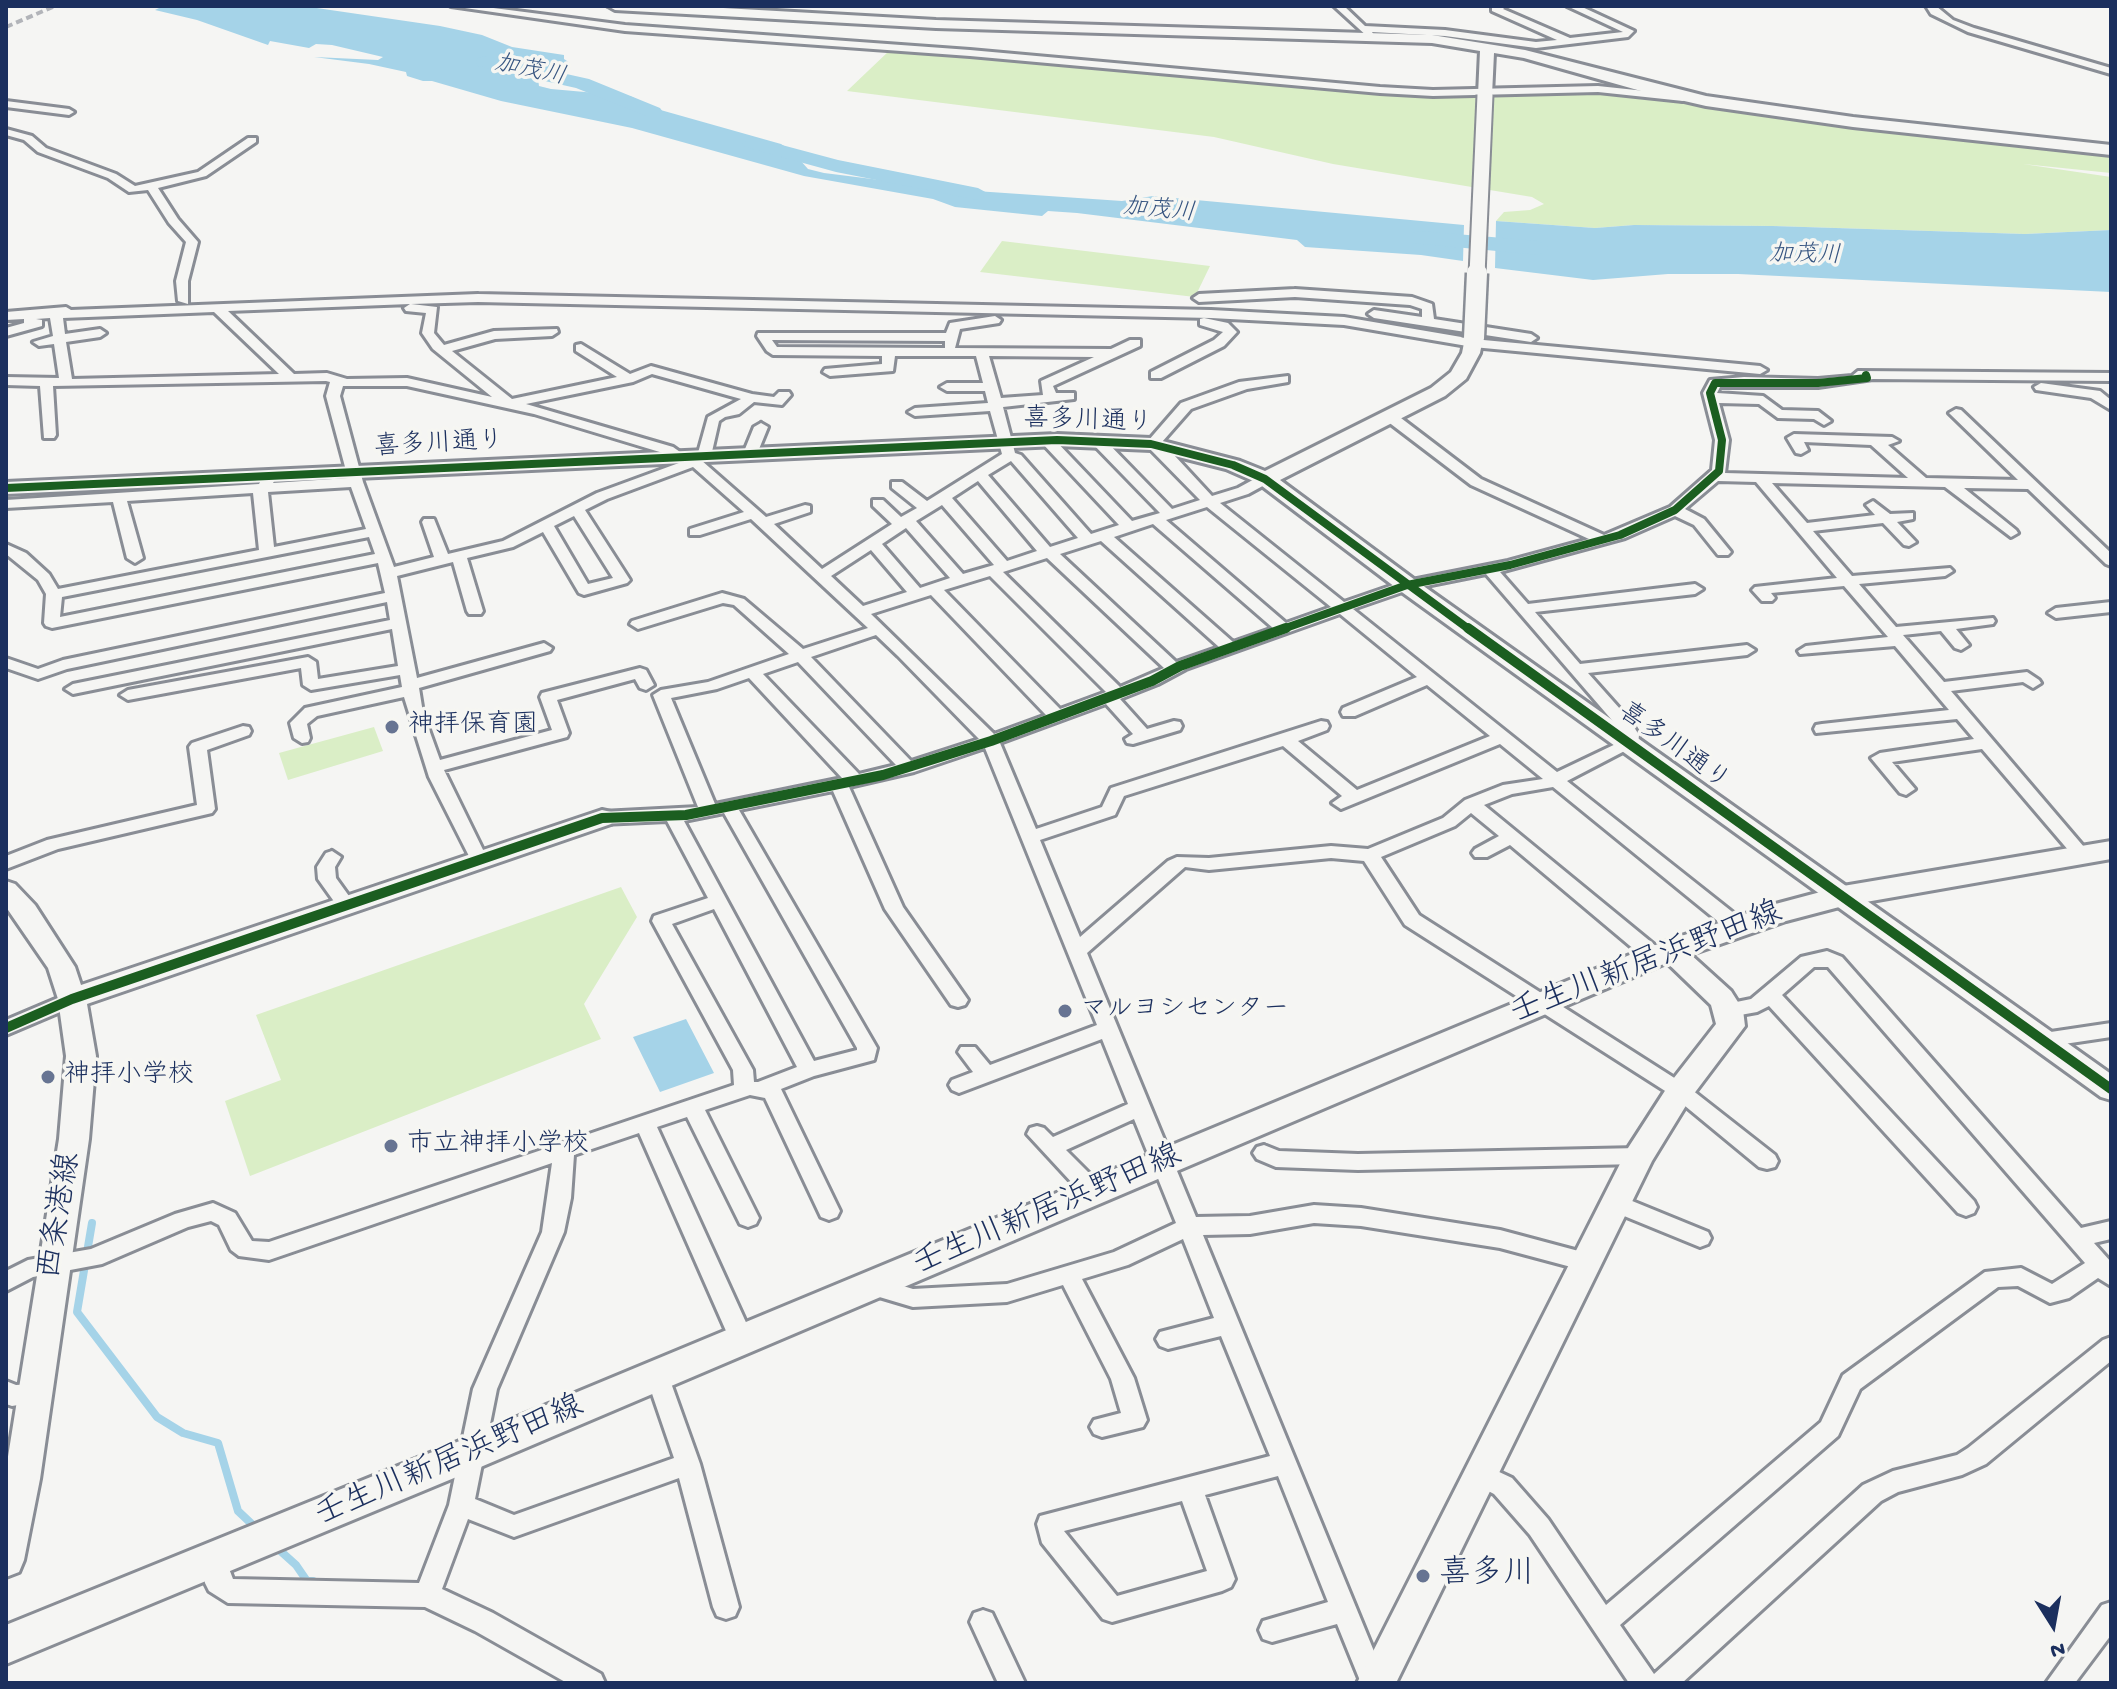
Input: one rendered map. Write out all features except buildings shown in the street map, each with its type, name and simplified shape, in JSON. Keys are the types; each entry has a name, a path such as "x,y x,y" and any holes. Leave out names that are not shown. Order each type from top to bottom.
{"main road":[{"name":"壬生川新居浜野田線","path":"6,1645 874,1286 1662,954 1738,927 1843,896 2096,852"}],"street":[{"path":"456,6 638,29 1142,67 1380,90 1598,89 1853,122 2111,150"},
{"path":"615,6 936,24 1445,33 1536,45 1630,33 1572,6"},
{"path":"1339,6 1366,32 1432,39 1486,54 1706,101"},
{"path":"1501,6 1495,9 1569,41"},
{"path":"1931,6 1934,12 1960,27 2111,71"},
{"path":"860,612 1243,491 1392,418 1438,392 1459,375 1473,341 1486,54"},
{"path":"1142,67 1189,67 1398,86 1448,81"},
{"path":"6,104 69,112"},
{"path":"6,132 28,138 38,149 112,176 130,189 152,187 202,174 252,140"},
{"path":"152,187 173,221 192,242 182,281 184,301"},
{"path":"1199,298 1295,293 1412,301 1428,307 1428,321"},
{"path":"88,304 184,301 433,310 447,305 504,298"},
{"path":"56,314 504,298 1275,316 1356,323 1473,341 1761,370 1866,376 2111,377"},
{"path":"6,318 184,301 219,310 290,377"},
{"path":"433,310 428,333 509,404"},
{"path":"1275,316 1318,310 1428,321 1638,359"},
{"path":"949,353 954,326 1032,311"},
{"path":"1156,375 1219,343 1231,332 1224,326 1171,318 1164,313"},
{"path":"56,314 66,383"},
{"path":"6,318 38,323 6,332"},
{"path":"1292,329 1356,323"},
{"path":"1356,323 1391,340 1409,342"},
{"path":"443,349 494,335 552,332"},
{"path":"39,342 100,333"},
{"path":"950,337 763,336 773,351 1112,353"},
{"path":"1050,397 1046,384 1135,343"},
{"path":"581,348 628,379"},
{"path":"830,372 888,368 889,353"},
{"path":"982,353 1008,449 1095,537 1230,648"},
{"path":"509,404 628,379 651,370 751,398 777,402 784,395"},
{"path":"6,1028 72,999 345,903 602,818 673,816 719,809 908,768 991,741 1230,648 1407,585 1490,570 1620,535 1675,510 1719,471 1722,440 1711,399 1711,386 1724,382 1818,383 1866,376 1941,386 2111,386"},
{"path":"6,381 66,383 327,377 340,382 407,382 509,404 693,458 879,629 991,741 1375,1683"},
{"path":"1283,379 1244,385 1186,406 1155,445 1209,501 1738,927"},
{"path":"46,382 49,435"},
{"path":"340,382 334,386 333,396 386,565 415,713 434,767 478,858"},
{"path":"947,387 992,387"},
{"path":"2041,387 2095,394 2111,406"},
{"path":"915,412 1069,396"},
{"path":"6,548 21,556 44,577 54,594 52,623 386,565 451,558 508,544 602,496 693,458 713,420 720,414 734,411 751,398"},
{"path":"1711,399 1763,400 1778,414 1818,415 1824,421"},
{"path":"1956,413 2111,561"},
{"path":"1392,418 1476,482 1603,540"},
{"path":"750,454 761,427"},
{"path":"1801,450 1794,438 1892,441"},
{"path":"1047,440 1129,527"},
{"name":"喜多川通り","path":"6,488 356,477 750,454 1008,449 1047,440 1155,445 1233,465 1265,479 1407,585 2111,1089"},
{"path":"1097,440 1162,516 1284,629"},
{"path":"1875,441 1922,482"},
{"path":"821,576 979,474 1008,449"},
{"path":"979,474 1048,552 1174,669"},
{"path":"1714,477 2032,485"},
{"path":"1761,479 1986,743 2096,852"},
{"path":"6,504 268,481"},
{"path":"267,552 260,494 268,481"},
{"path":"1949,483 2011,533"},
{"path":"897,485 926,508"},
{"path":"118,495 135,558"},
{"path":"943,497 998,568 1113,695 1137,737 1174,726"},
{"path":"878,503 904,523 960,580"},
{"path":"1873,505 1909,542"},
{"path":"695,532 805,509"},
{"path":"546,525 584,590 622,580 578,510"},
{"path":"1675,510 1699,522 1723,552"},
{"path":"1802,528 1908,516"},
{"path":"429,522 451,558 475,611"},
{"path":"54,594 374,532"},
{"path":"873,543 917,594"},
{"path":"1078,950 1174,865 1183,861 1209,864 1331,852 1370,855 1449,822 1471,804 1509,789 1555,781 1630,744 1631,735 1623,723 1490,570"},
{"path":"1767,598 1760,590 1945,571"},
{"path":"934,589 1057,716"},
{"path":"1524,609 1695,589"},
{"path":"6,663 38,674 63,665 393,596"},
{"path":"638,624 713,600 731,598 802,657 908,768"},
{"path":"2056,613 2111,607"},
{"path":"1806,651 1987,621"},
{"path":"73,689 398,623"},
{"path":"1945,626 1961,645"},
{"path":"6,1282 28,1269 94,1258 183,1220 213,1212 227,1219 239,1244 247,1250 269,1251 692,1106 867,1055 867,1048 719,809 661,695 711,686 879,629"},
{"path":"302,738 298,723 311,712 409,681 544,648"},
{"path":"1576,669 1746,649"},
{"path":"128,695 308,662 311,685 409,681"},
{"path":"434,767 561,733 541,700 640,673 646,685"},
{"path":"753,673 847,783 894,909 958,1000"},
{"path":"1938,688 2027,677 2033,683"},
{"path":"1349,712 1427,679"},
{"path":"1822,729 1961,714"},
{"path":"1032,836 1109,811 1117,792 1286,740 1321,726"},
{"path":"6,863 53,844 206,809 198,747 243,731"},
{"path":"1286,740 1347,800 1501,738"},
{"path":"1906,789 1880,758 1986,743"},
{"path":"1375,1683 1639,1156 1680,1091 1731,1026 1729,1010 1702,978 1662,954 1471,804"},
{"path":"673,816 809,1070"},
{"path":"1481,853 1511,837"},
{"path":"1370,855 1412,920 1680,1091 1767,1161"},
{"path":"332,857 326,867 327,879 345,903"},
{"name":"西条港線","path":"6,890 46,941 61,967 72,999 81,1056 80,1087 54,1264 20,1393 22,1479 6,1560"},
{"path":"719,901 661,921 753,1089"},
{"path":"1604,1623 1830,1429 1851,1382 1993,1278 2021,1277 2050,1294 2105,1271 1835,962 1827,958 1808,962 1757,1005 1729,1010"},
{"path":"1770,994 1966,1207"},
{"path":"959,1085 1110,1028"},
{"path":"2044,1040 2111,1030"},
{"path":"968,1052 987,1075"},
{"path":"753,1089 772,1092 829,1211"},
{"path":"692,1106 748,1218"},
{"path":"1095,1193 1044,1141 1142,1107"},
{"path":"644,1122 742,1340"},
{"path":"427,1595 461,1505 485,1389 553,1232 560,1198 564,1150"},
{"path":"1264,1153 1276,1159 1358,1162 1639,1156"},
{"path":"1615,1203 1700,1238"},
{"path":"874,1286 913,1298 1007,1293 1120,1259 1190,1226 1250,1225 1314,1214 1361,1217 1500,1239 1586,1262"},
{"path":"2076,1238 2111,1230"},
{"path":"1069,1276 1122,1378 1135,1420 1102,1427"},
{"path":"1168,1339 1230,1324"},
{"path":"1663,1683 1872,1493 1893,1482 1962,1464 1977,1456 2111,1347"},
{"path":"658,1376 688,1464 726,1607"},
{"path":"1190,1488 1222,1579 1112,1610 1055,1543 1049,1524 1286,1463"},
{"path":"461,1505 514,1526 688,1464"},
{"path":"1480,1474 1503,1486 1539,1527 1644,1683"},
{"path":"214,1561 218,1583 228,1591 427,1595 484,1622 592,1683"},
{"path":"1272,1630 1345,1610"},
{"path":"2059,1683 2111,1614"},
{"path":"983,1622 1012,1683"}],"green space":[{"path":"890,50 1379,92 1640,94 1865,127 2111,154 2111,173 2023,164 2111,177 2111,230 2025,234 1773,226 1634,225 1595,228 1496,221 1504,212 1530,210 1544,204 1532,197 1333,164 1214,137 847,91"},
{"path":"1002,241 1210,266 1195,297 980,272"},
{"path":"374,727 383,751 288,780 279,753"},
{"path":"621,887 637,917 584,1004 601,1039 250,1176 225,1101 281,1080 256,1015"}],"water":[{"path":"155,6 303,6 440,26 482,35 512,47 564,55 570,63 565,69 534,70 523,73 523,77 538,79 539,86 551,89 630,96 657,109 781,144 808,169 824,173 961,190 1122,201 1153,196 1464,225 1463,261 1305,247 1297,240 1077,213 1048,211 1042,216 955,207 933,199 804,176 632,128 423,81 407,76 406,72 314,57 378,60 383,57 332,45 316,44 309,48 270,41 268,45 197,20 155,10 159,8"},
{"path":"1496,221 1595,228 1634,225 1773,226 2025,234 2111,230 2111,292 1738,274 1668,274 1593,280 1495,268"},
{"path":"686,1019 714,1073 660,1092 633,1037"}],"waterway":[{"name":"加茂川","path":"485,62 582,83 653,112"},
{"name":"加茂川","path":"752,143 836,166 978,194"},
{"name":"加茂川","path":"1420,238 1539,248"},
{"path":"92,1223 77,1312 157,1417 183,1433 218,1443 238,1511 256,1528"},
{"path":"276,1547 296,1565 307,1581 313,1581"}],"railway":[{"path":"6,27 55,6"}],"cycle path":[{"path":"6,1028 72,999 602,818 686,815 883,775 991,741 1152,681 1180,666 1407,585 1510,565 1620,535 1675,510 1719,471 1722,440 1710,393 1715,383 1818,383 1867,378 1866,375"},
{"path":"6,488 1057,440 1151,444 1233,465 1265,479 1407,585 2111,1089"}],"place":[{"name":"神拝保育園","path":"392,727"},
{"name":"マルヨシセンター","path":"1065,1011"},
{"name":"神拝小学校","path":"48,1077"},
{"name":"市立神拝小学校","path":"391,1146"},
{"name":"喜多川","path":"1423,1576"}]}
